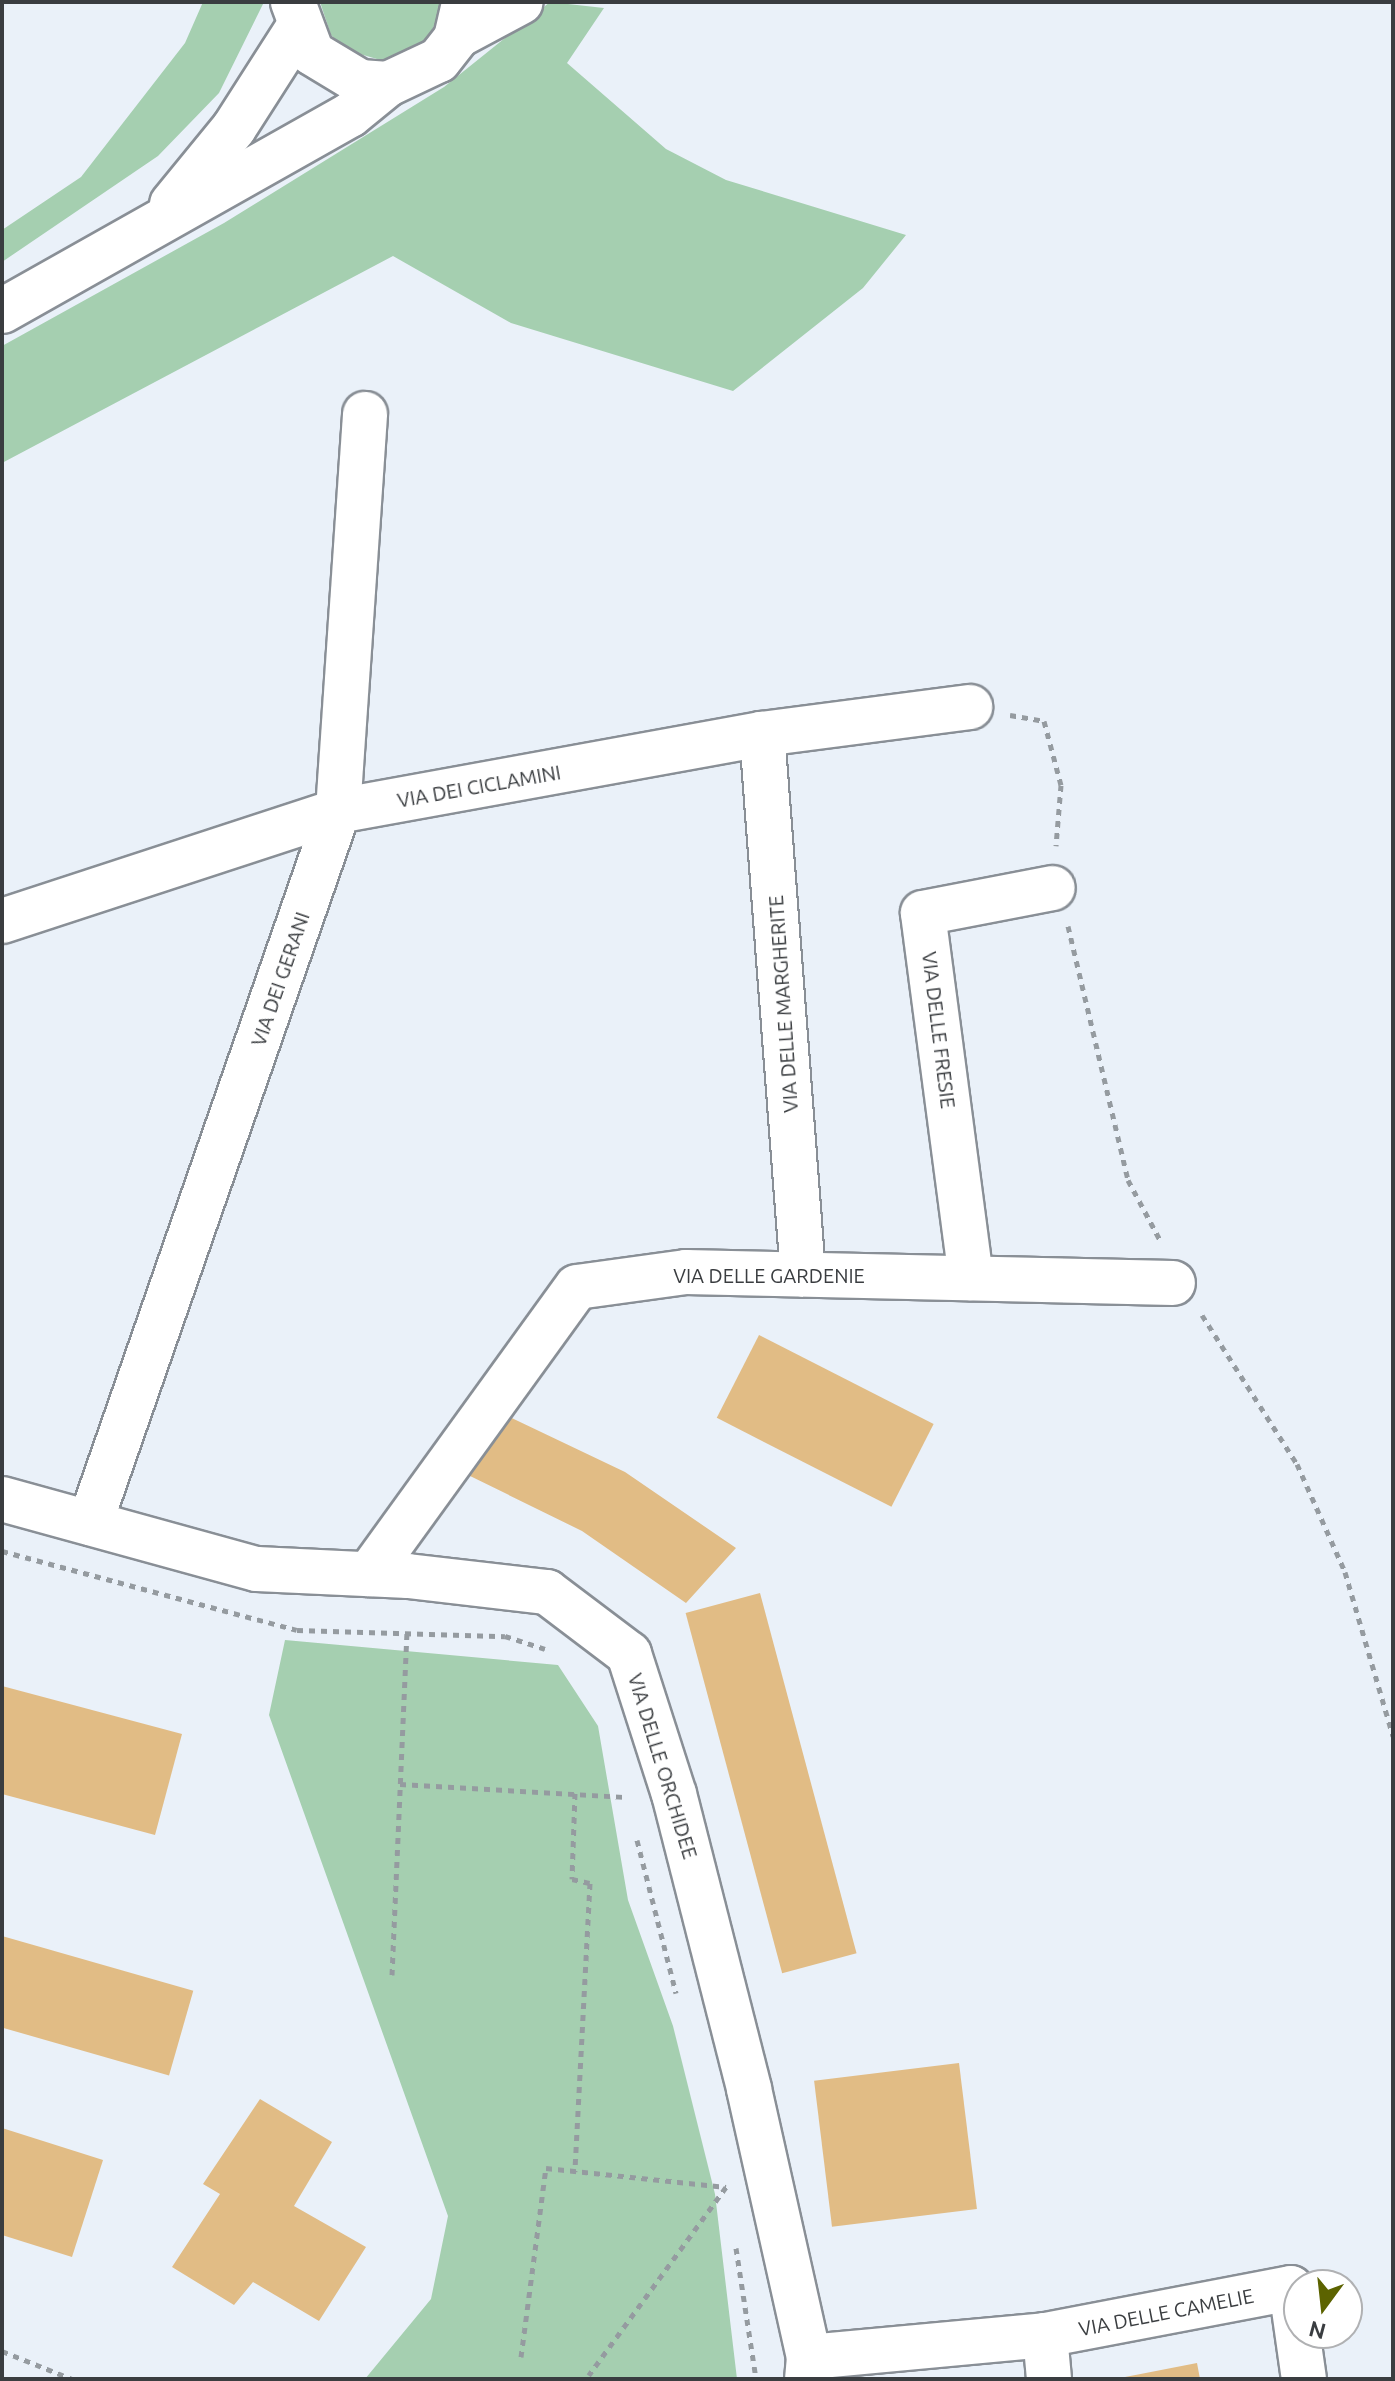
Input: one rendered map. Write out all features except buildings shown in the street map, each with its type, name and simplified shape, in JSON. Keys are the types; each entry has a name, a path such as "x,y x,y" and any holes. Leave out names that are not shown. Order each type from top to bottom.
{"street":[{"path":"2,311 163,215 325,130 388,84 439,60 460,19 521,2"},
{"path":"163,215 234,128 295,15 334,72 388,84"},
{"name":"VIA DEI GERANI","path":"90,1523 338,811 365,414"},
{"name":"VIA DEI CICLAMINI","path":"2,921 338,811 762,734 970,707"},
{"name":"VIA DELLE MARGHERITE","path":"762,734 803,1274"},
{"name":"VIA DELLE FRESIE","path":"971,1278 923,913 1053,888"},
{"name":"VIA DELLE GARDENIE","path":"369,1574 577,1287 686,1272 1177,1279"},
{"name":"VIA DELLE ORCHIDEE","path":"2,1499 257,1569 369,1574 547,1592 629,1654 715,1956 808,2368"},
{"name":"VIA DELLE CAMELIE","path":"808,2368 1045,2335 1291,2288 1304,2379"},
{"path":"1045,2335 1049,2379"}],"path":[{"path":"970,707 1044,721 1061,785 1053,888 1072,937 1128,1180 1177,1279 1303,1478 1345,1572 1393,1736"},
{"path":"2,1551 297,1630 505,1636 559,1653"},
{"path":"392,1975 407,1632"},
{"path":"625,1783 630,1809"},
{"path":"400,1784 628,1797"},
{"path":"575,1793 572,1879 590,1883 575,2172"},
{"path":"635,1834 677,1997"},
{"path":"521,2357 546,2168 726,2187"},
{"path":"724,2174 728,2202"},
{"path":"589,2375 726,2187"},
{"path":"733,2231 756,2379"},
{"path":"2,2351 72,2379"}],"green space":[{"path":"203,2 264,2 219,93 158,156 2,262 2,230 81,177 185,43"},
{"path":"320,2 447,2 422,48 384,61 346,50 331,35"},
{"path":"550,2 604,8 567,63 666,149 726,180 906,235 863,288 733,391 511,323 393,256 2,463 2,346 224,223 444,87"},
{"path":"285,1640 558,1665 598,1726 628,1900 673,2026 715,2194 737,2379 365,2379 431,2299 448,2216 269,1715"}]}
